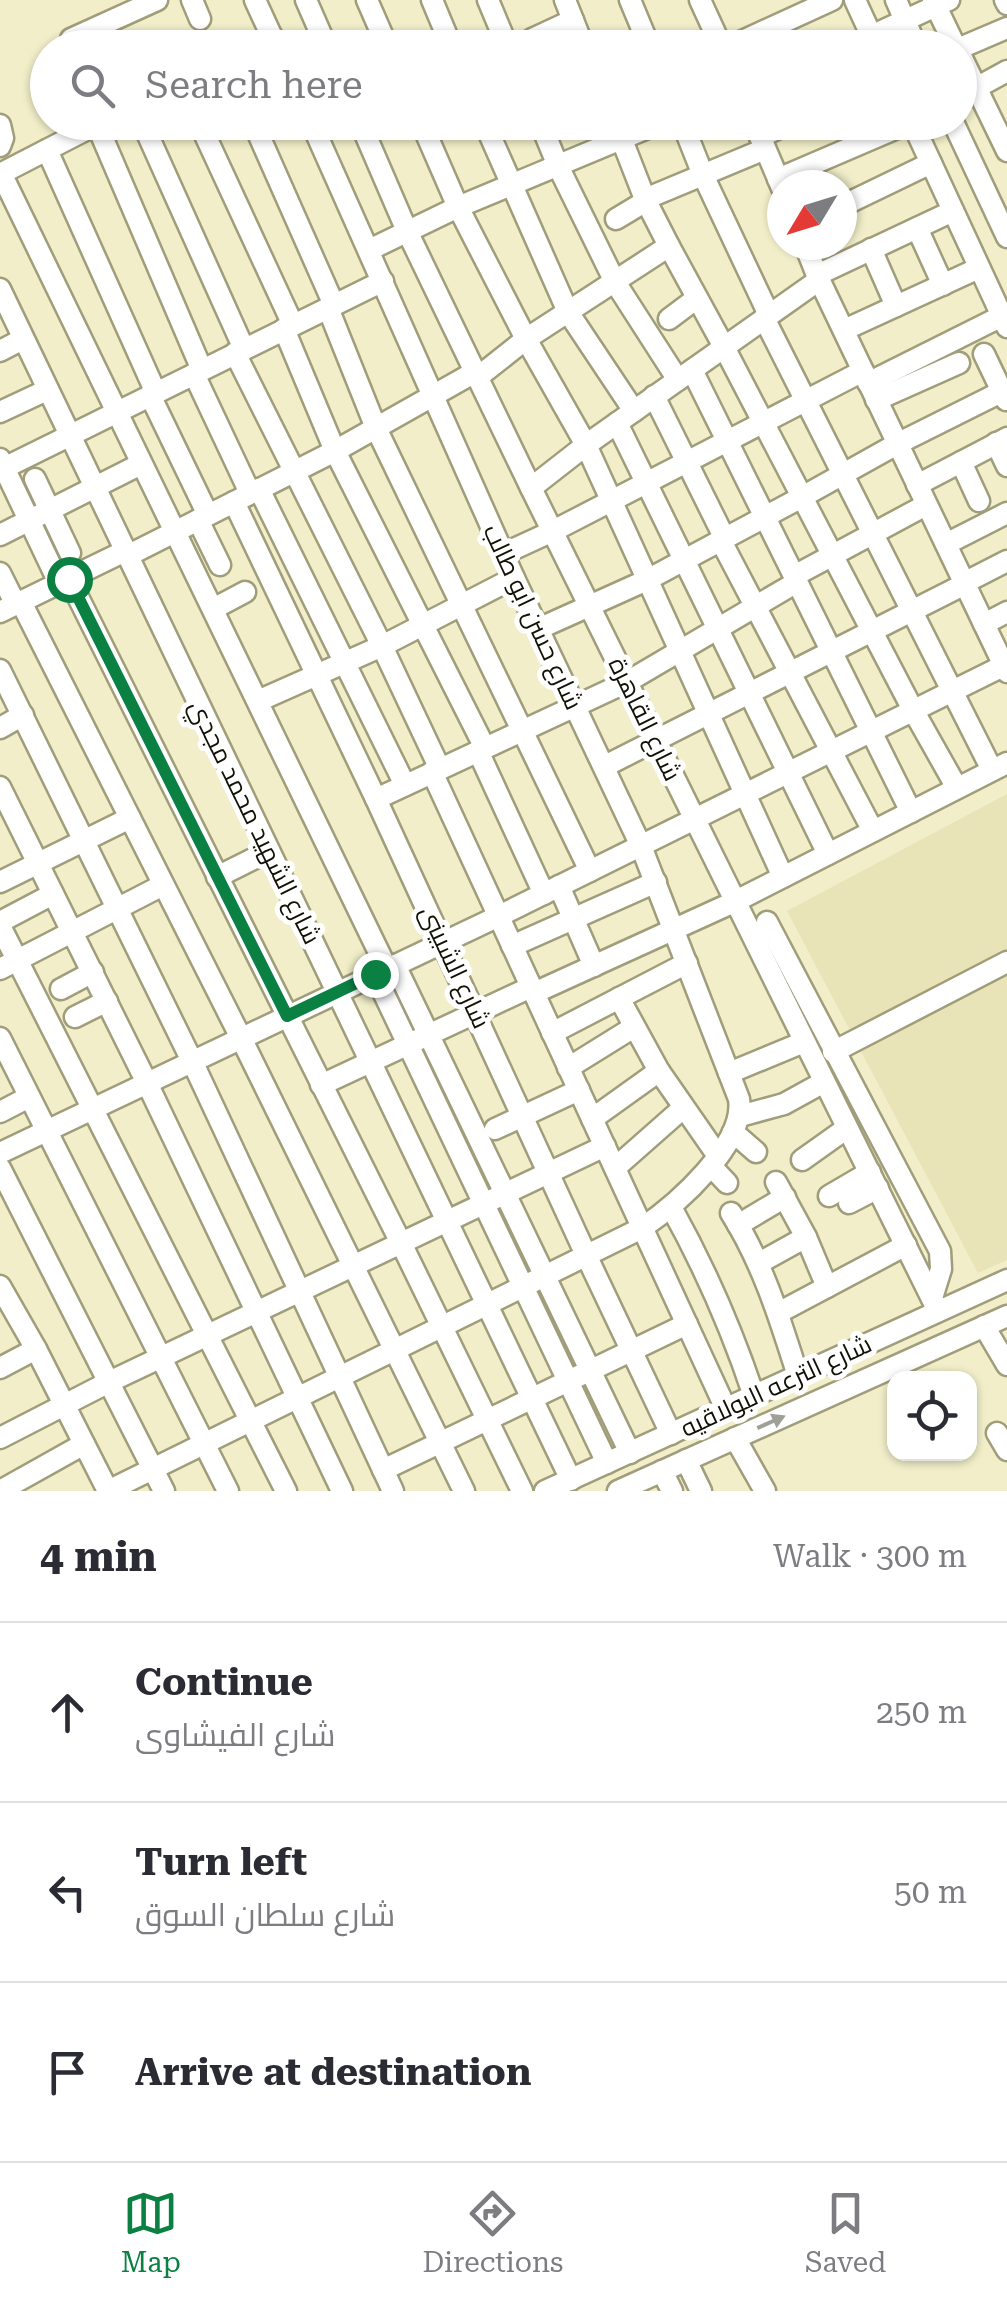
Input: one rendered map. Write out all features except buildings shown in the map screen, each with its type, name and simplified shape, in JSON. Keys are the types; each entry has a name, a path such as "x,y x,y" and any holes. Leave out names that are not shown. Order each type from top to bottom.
{"street":[{"path":"91,30 157,0"},
{"path":"256,0 269,30"},
{"path":"306,0 319,30"},
{"path":"367,0 380,30"},
{"path":"432,0 444,30"},
{"path":"488,0 500,30"},
{"path":"565,0 577,30"},
{"path":"630,0 642,30"},
{"path":"764,30 832,0"},
{"path":"855,0 869,30"},
{"path":"896,0 910,30"},
{"path":"706,2 717,30"},
{"path":"891,30 939,2 950,30"},
{"path":"551,30 573,20"},
{"path":"977,41 1007,28"},
{"path":"977,87 1007,71"},
{"path":"977,90 1002,128 1007,150"},
{"path":"0,125 0,146"},
{"path":"68,140 1,174 386,969 429,1034 630,1453"},
{"path":"105,140 248,495 346,663 405,785"},
{"path":"150,140 294,471 382,646 498,916 726,1409"},
{"path":"208,140 288,327 335,451 551,890 573,919 594,966"},
{"path":"261,140 331,306 376,428 590,871"},
{"name":"شارع حسن ابو طالب","path":"319,140 503,554 641,846 739,1100 737,1124"},
{"name":"شارع القاهرة","path":"368,140 531,488 935,1305"},
{"path":"429,140 458,207 526,339 586,444 783,877"},
{"path":"491,140 568,312 625,417 646,483 828,854"},
{"path":"549,140 558,166 615,282 685,375 727,441 911,812"},
{"path":"369,250 458,207 558,166 603,140"},
{"path":"622,140 669,246 912,710 957,788"},
{"path":"321,1085 476,1012 594,966 734,902 1000,766 951,691 842,474 689,140"},
{"path":"616,219 646,200 703,175 754,140"},
{"path":"762,140 774,170"},
{"path":"810,170 874,140"},
{"path":"869,385 1004,322 920,140"},
{"path":"961,140 1007,237"},
{"path":"48,150 153,394 220,565"},
{"path":"857,199 931,164"},
{"path":"531,488 818,277 953,211"},
{"path":"917,228 942,284"},
{"path":"12,606 248,495 476,374 669,246"},
{"path":"871,250 896,306"},
{"path":"0,1153 498,916 1006,667 811,260"},
{"path":"844,330 979,268"},
{"path":"383,280 69,436 1,465 217,877 522,1491"},
{"name":"شارع الشهيد محمد مجدي","path":"1,294 571,1480"},
{"path":"669,319 696,298"},
{"path":"0,350 24,339"},
{"path":"538,629 647,580 896,444 1005,394 984,354"},
{"path":"503,554 806,401 959,363"},
{"path":"0,412 47,390"},
{"path":"654,396 755,606 873,831"},
{"path":"917,485 1002,441 1007,466"},
{"path":"961,462 980,501"},
{"path":"0,536 141,464"},
{"path":"36,479 70,553"},
{"name":"شارع الشبينى","path":"248,495 317,676 671,1434"},
{"path":"376,798 627,682 832,556 926,505"},
{"path":"946,544 1007,513"},
{"path":"604,766 1007,561"},
{"path":"0,573 12,606 130,818 464,1491"},
{"path":"258,701 424,626 514,578"},
{"path":"213,609 245,592"},
{"path":"984,624 1007,612"},
{"path":"0,670 192,1062 393,1491"},
{"path":"0,728 24,715"},
{"path":"0,787 148,1082 342,1491"},
{"path":"0,882 130,818"},
{"path":"217,877 268,851"},
{"path":"512,946 656,882"},
{"path":"8,965 163,884"},
{"path":"54,894 0,924 8,965 91,1109 286,1491"},
{"path":"767,922 940,1251 935,1305"},
{"path":"833,1052 1007,962"},
{"path":"552,1032 688,963"},
{"path":"386,969 408,1044 607,1463"},
{"path":"60,988 92,972"},
{"path":"620,998 727,1182"},
{"path":"75,1017 107,1001"},
{"path":"568,1068 634,1026"},
{"path":"729,1072 804,1042"},
{"path":"3,1052 228,1491"},
{"path":"592,1119 659,1071"},
{"path":"4,1300 36,1348 103,1489 205,1444 642,1228 671,1207 714,1161 737,1124 824,1082"},
{"path":"495,1129 579,1090"},
{"path":"0,1112 29,1097"},
{"path":"615,1168 683,1108"},
{"path":"762,1112 775,1131"},
{"path":"737,1124 756,1152"},
{"path":"802,1160 847,1128"},
{"path":"0,1438 160,1357 604,1146"},
{"path":"0,1168 164,1491"},
{"path":"839,1200 874,1180"},
{"path":"798,1376 759,1263 735,1219 781,1190 827,1286"},
{"path":"671,1207 719,1302 754,1396"},
{"path":"759,1263 806,1237"},
{"path":"778,1312 906,1245"},
{"name":"شارع الترعه البولاقيه","path":"545,1491 798,1376 935,1305 1007,1280"},
{"name":"شارع الترعه البولاقيه","path":"618,1491 1007,1316"},
{"path":"383,1470 686,1324"},
{"path":"984,1326 1007,1366"},
{"path":"0,1368 36,1348"},
{"path":"734,1438 765,1491"},
{"path":"0,1491 84,1444"},
{"path":"686,1460 700,1491"},
{"path":"662,1471 672,1491"}],"shaded area":[{"path":"1007,794 1007,1260 978,1273 787,911"}],"route":[{"path":"69,579 287,1016 375,974"}]}
